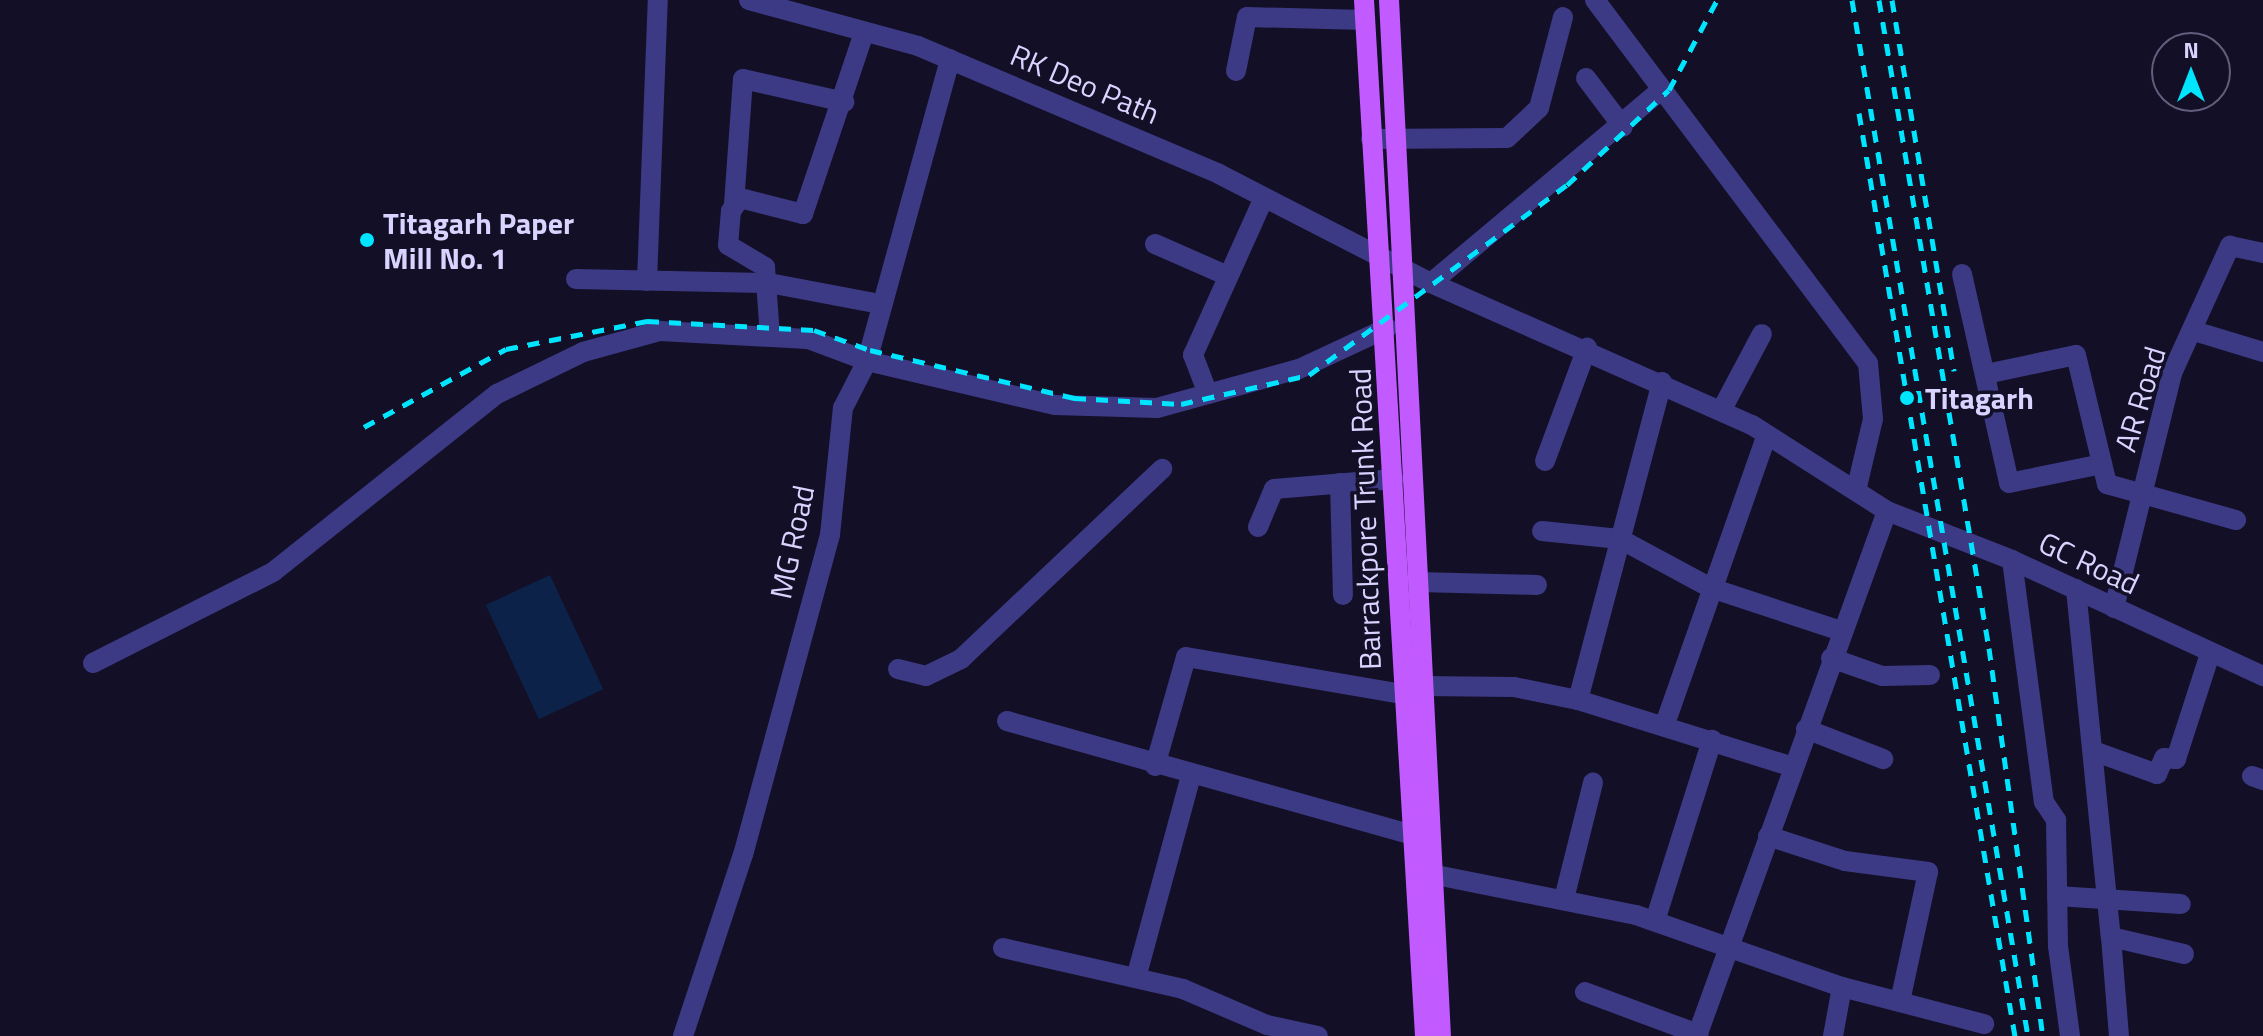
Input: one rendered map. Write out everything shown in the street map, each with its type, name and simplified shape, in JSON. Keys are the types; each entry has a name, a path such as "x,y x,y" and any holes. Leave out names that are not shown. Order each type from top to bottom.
{"main road":[{"name":"Barrackpore Trunk Road","path":"1389,0 1405,271 1418,582 1412,690 1412,835 1425,1036"},
{"name":"Barrackpore Trunk Road","path":"1364,10 1387,328 1394,479 1431,874 1441,1036"}],"street":[{"path":"647,281 658,0"},
{"name":"RK Deo Path","path":"749,0 950,59 1264,198 1431,283 1662,382"},
{"path":"1595,0 1659,92 1817,286 1868,363 1873,419 1856,491"},
{"path":"1236,71 1247,17 1364,10"},
{"path":"1371,139 1493,143 1529,124 1563,17"},
{"path":"734,204 750,199 803,214 844,102 864,33"},
{"name":"MG Road","path":"683,1036 743,855 830,535 843,408 867,361 880,304 950,59"},
{"path":"1586,78 1623,127"},
{"path":"770,337 769,283 762,259 728,245 743,79 844,102"},
{"path":"1431,283 1623,127 1659,92"},
{"path":"1208,394 1193,355 1264,198"},
{"path":"1155,244 1228,276"},
{"name":"AR Road","path":"2114,608 2172,373 2194,331 2230,246 2263,253"},
{"path":"1962,274 2009,483 2102,464"},
{"path":"576,279 769,283 880,304"},
{"path":"93,663 273,572 497,394 583,352 660,331 808,339 867,361 1055,405 1157,408 1299,369 1387,328"},
{"path":"2194,331 2263,352"},
{"path":"1721,411 1762,334"},
{"path":"1545,461 1587,348"},
{"path":"1986,374 2076,355 2107,484 2236,520"},
{"path":"1578,700 1662,382"},
{"name":"GC Road","path":"1662,382 1767,435 1887,511 2012,560 2263,676"},
{"path":"1665,724 1767,435"},
{"path":"898,669 926,676 961,659 1162,469"},
{"path":"1258,527 1269,491 1394,479"},
{"path":"1340,483 1343,595"},
{"path":"1585,992 1698,1035 1727,945 1887,511"},
{"path":"1542,531 1620,539 1711,588 1841,631"},
{"path":"2012,560 2044,802 2056,820 2057,896 2070,1036"},
{"path":"1418,582 1537,585"},
{"path":"2076,589 2096,752 2119,1036"},
{"path":"2096,752 2157,774 2164,758 2176,759 2210,654"},
{"path":"1155,766 1186,657 1412,690 1514,687 1578,700 1665,724 1793,767"},
{"path":"1831,658 1882,676 1930,675"},
{"path":"1007,721 1155,766 1412,835"},
{"path":"1806,729 1883,759"},
{"path":"1655,921 1712,740"},
{"path":"1136,978 1191,775"},
{"path":"1564,899 1593,783"},
{"path":"1768,836 1845,861 1928,872 1900,1002"},
{"path":"1431,874 1564,899 1655,921 1842,987 1984,1024"},
{"path":"2057,896 2108,894 2181,904"},
{"path":"2111,937 2184,954"},
{"path":"1003,948 1136,978 1318,1036"},
{"path":"1833,1036 1842,987"}],"water":[{"path":"550,575 603,689 539,719 486,605"}],"railway":[{"path":"364,427 506,349 647,321 814,330 870,350 1074,398 1181,404 1309,375 1567,185 1669,90 1717,0"},
{"path":"1852,0 2028,1036"},
{"path":"1879,0 1989,648 2043,1036"},
{"path":"1892,0 1954,371"},
{"path":"1859,113 2015,1036"}],"place":[{"name":"Titagarh Paper Mill No. 1","path":"367,240"},
{"name":"Titagarh","path":"1907,398"}]}
